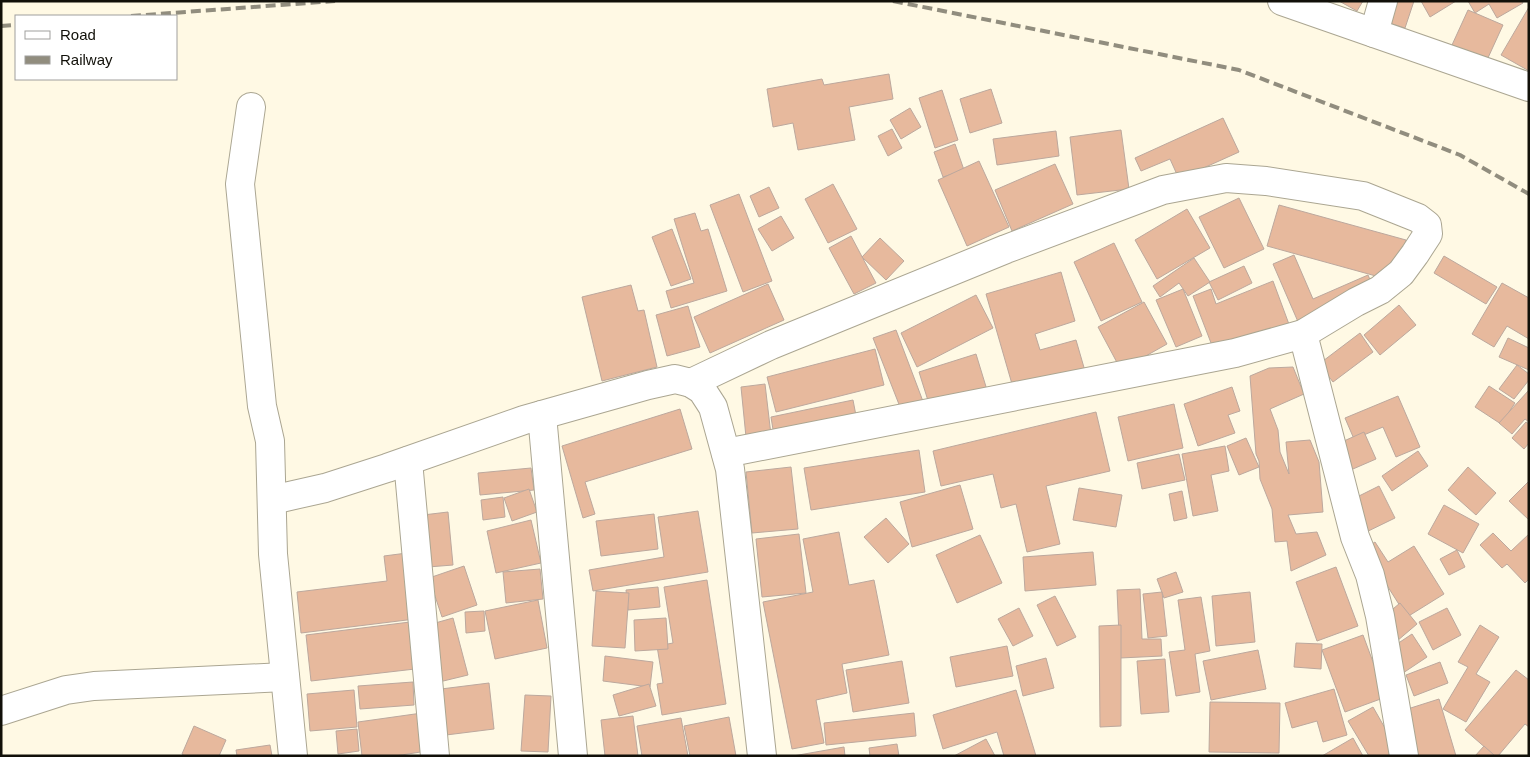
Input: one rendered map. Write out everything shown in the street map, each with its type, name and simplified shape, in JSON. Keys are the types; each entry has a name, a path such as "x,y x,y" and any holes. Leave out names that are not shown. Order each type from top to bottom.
{"street":[{"path":"1282,1 1529,86"},
{"path":"1374,33 1383,1"},
{"path":"251,107 240,184 262,406 270,441 273,554 293,756"},
{"path":"691,383 789,338 1006,249 1163,190 1226,178 1266,181 1363,196 1418,218 1427,225 1428,234 1426,238 1401,273 1380,290 1303,334 1235,353 726,453"},
{"path":"1303,334 1355,537 1370,575 1380,616 1404,756"},
{"path":"272,500 325,488 542,415 648,384 675,379 691,383 702,390 708,397 719,425 730,469 762,756"},
{"path":"542,415 573,756"},
{"path":"408,461 435,756"},
{"path":"1,711 66,690 94,686 285,677"}],"building":[{"path":"1339,1 1363,1 1357,11"},
{"path":"1393,1 1414,1 1405,28 1386,22"},
{"path":"1421,1 1456,1 1430,17"},
{"path":"1468,1 1522,1 1523,3 1497,18 1489,4 1475,13"},
{"path":"1529,7 1529,71 1501,55"},
{"path":"1468,10 1503,25 1487,60 1452,45"},
{"path":"889,74 893,99 849,107 855,140 798,150 793,123 773,127 767,89 822,79 824,85"},
{"path":"991,89 1002,123 970,133 960,99"},
{"path":"942,90 958,140 935,148 919,98"},
{"path":"910,108 921,127 901,139 890,120"},
{"path":"1223,118 1239,152 1179,179 1170,159 1141,171 1135,158"},
{"path":"892,129 902,148 888,156 878,136"},
{"path":"1121,130 1129,189 1077,195 1070,137"},
{"path":"1056,131 1059,156 997,165 993,139"},
{"path":"955,144 964,170 943,177 934,152"},
{"path":"979,161 1009,227 967,246 938,180"},
{"path":"1055,164 1073,204 1012,231 995,190"},
{"path":"833,184 857,229 828,243 805,199"},
{"path":"769,187 779,208 759,217 750,196"},
{"path":"739,194 772,281 743,292 710,205"},
{"path":"1239,198 1264,249 1224,268 1199,217"},
{"path":"1279,205 1406,240 1394,281 1267,246"},
{"path":"1187,209 1210,248 1157,279 1135,240"},
{"path":"695,213 701,231 708,229 727,291 671,308 666,291 694,283 674,219"},
{"path":"781,216 794,238 772,251 758,229"},
{"path":"672,229 691,279 671,286 652,237"},
{"path":"851,236 876,283 854,294 829,248"},
{"path":"880,238 904,261 886,280 862,257"},
{"path":"1114,243 1142,302 1101,321 1074,262"},
{"path":"1294,255 1313,299 1368,275 1378,298 1302,331 1273,264"},
{"path":"1444,256 1497,287 1486,304 1434,273"},
{"path":"1194,258 1210,282 1188,296 1179,283 1160,297 1153,286"},
{"path":"1244,266 1252,283 1218,300 1209,282"},
{"path":"1061,272 1075,321 1035,334 1040,350 1076,340 1085,371 1014,391 986,294"},
{"path":"1273,281 1290,327 1216,356 1193,296 1211,289 1216,304"},
{"path":"1502,283 1529,298 1529,339 1507,326 1494,347 1472,334"},
{"path":"768,284 784,320 710,353 694,317"},
{"path":"631,285 638,311 644,310 657,367 602,381 582,297"},
{"path":"1183,289 1202,336 1176,347 1156,300"},
{"path":"976,295 993,328 917,367 901,333"},
{"path":"1144,302 1167,344 1121,370 1098,327"},
{"path":"1399,305 1416,325 1380,355 1364,335"},
{"path":"688,306 700,347 667,356 656,315"},
{"path":"896,330 924,404 902,412 873,338"},
{"path":"1360,333 1373,352 1333,382 1319,364"},
{"path":"1508,338 1529,348 1529,370 1499,357"},
{"path":"875,349 884,385 776,412 767,377"},
{"path":"976,354 987,390 930,407 919,372"},
{"path":"1517,365 1529,374 1529,380 1514,399 1499,389"},
{"path":"1293,367 1304,394 1270,409 1278,430 1280,452 1289,474 1286,442 1310,440 1319,462 1323,512 1288,515 1296,534 1317,532 1326,555 1291,571 1287,541 1275,542 1272,509 1260,479 1259,461 1256,454 1250,376 1269,368"},
{"path":"765,384 771,435 746,437 741,387"},
{"path":"1489,386 1515,403 1501,424 1475,407"},
{"path":"1232,387 1240,411 1228,415 1235,433 1198,446 1184,404"},
{"path":"1529,390 1529,422 1525,419 1512,434 1499,423"},
{"path":"1398,396 1420,447 1396,457 1383,427 1354,439 1345,418"},
{"path":"853,400 858,426 775,442 771,417"},
{"path":"1174,404 1183,448 1128,461 1118,417"},
{"path":"680,409 692,449 585,482 595,514 583,518 562,446"},
{"path":"1096,412 1110,471 1046,486 1060,544 1027,552 1016,504 1001,508 993,474 941,486 933,451"},
{"path":"1526,422 1529,424 1529,443 1524,449 1512,438"},
{"path":"1364,432 1376,459 1346,472 1335,445"},
{"path":"1246,438 1259,467 1239,475 1227,446"},
{"path":"1225,446 1229,471 1211,475 1218,511 1193,516 1182,454"},
{"path":"919,450 925,492 811,510 804,468"},
{"path":"1418,451 1428,466 1392,491 1382,476"},
{"path":"1179,454 1185,480 1142,489 1137,463"},
{"path":"791,467 798,529 752,533 746,472"},
{"path":"1468,467 1496,493 1476,515 1448,490"},
{"path":"531,468 534,490 480,495 478,473"},
{"path":"1529,481 1529,520 1509,501"},
{"path":"960,485 973,529 912,547 900,502"},
{"path":"1379,486 1395,518 1358,536 1343,504"},
{"path":"1079,488 1122,495 1116,527 1073,520"},
{"path":"529,489 537,512 512,521 504,498"},
{"path":"1182,491 1187,518 1174,521 1169,494"},
{"path":"503,497 505,517 483,520 481,500"},
{"path":"1444,505 1479,524 1463,553 1428,534"},
{"path":"698,511 708,572 593,591 589,570 664,557 658,517"},
{"path":"448,512 453,565 428,567 423,515"},
{"path":"654,514 658,549 601,556 596,521"},
{"path":"886,518 909,544 888,563 864,537"},
{"path":"531,520 541,563 496,573 487,531"},
{"path":"839,532 849,585 874,580 889,655 842,664 847,693 816,700 824,743 792,749 763,602 813,592 803,539"},
{"path":"1493,533 1511,551 1529,534 1529,579 1525,583 1507,564 1502,568 1480,545"},
{"path":"799,534 806,593 762,597 756,539"},
{"path":"980,535 1002,583 957,603 936,555"},
{"path":"1375,542 1388,562 1414,546 1444,594 1407,617 1364,549"},
{"path":"1457,550 1465,567 1449,575 1440,559"},
{"path":"1093,552 1096,585 1025,591 1023,557"},
{"path":"407,553 415,619 301,633 297,592 387,581 384,556"},
{"path":"464,566 477,605 442,617 429,578"},
{"path":"1336,567 1358,626 1317,641 1296,582"},
{"path":"540,569 543,599 506,603 503,572"},
{"path":"1176,572 1183,592 1164,598 1157,579"},
{"path":"707,580 726,704 662,715 657,684 663,683 657,646 673,643 664,587"},
{"path":"658,587 660,607 628,610 626,590"},
{"path":"1140,589 1142,639 1161,639 1162,656 1120,658 1117,590"},
{"path":"596,591 629,593 625,648 592,646"},
{"path":"1162,592 1167,636 1148,638 1143,594"},
{"path":"1250,592 1255,642 1216,646 1212,596"},
{"path":"1055,596 1076,637 1057,646 1037,605"},
{"path":"1201,597 1210,651 1195,654 1200,692 1176,696 1169,652 1185,650 1178,600"},
{"path":"538,600 547,648 495,659 485,611"},
{"path":"1400,603 1417,624 1397,641 1380,620"},
{"path":"1019,608 1033,636 1013,646 998,619"},
{"path":"1447,608 1461,635 1433,650 1419,622"},
{"path":"484,611 485,631 466,633 465,612"},
{"path":"453,618 468,675 435,683 421,627"},
{"path":"666,618 668,649 635,651 634,620"},
{"path":"410,622 415,669 311,681 306,635"},
{"path":"1121,625 1121,726 1100,727 1099,626"},
{"path":"1480,625 1499,637 1476,674 1490,682 1466,722 1443,709 1468,667 1458,662"},
{"path":"1412,634 1427,657 1403,673 1388,650"},
{"path":"1363,635 1386,697 1345,712 1322,650"},
{"path":"1296,643 1322,644 1321,669 1294,667"},
{"path":"1007,646 1013,676 956,687 950,657"},
{"path":"1258,650 1266,689 1211,700 1203,661"},
{"path":"605,656 653,662 650,687 603,681"},
{"path":"1046,658 1054,688 1023,696 1016,666"},
{"path":"1165,659 1169,712 1141,714 1137,661"},
{"path":"902,661 909,703 853,712 846,670"},
{"path":"1440,662 1448,683 1414,696 1406,675"},
{"path":"1516,670 1529,680 1529,727 1525,724 1498,756 1495,756 1465,730"},
{"path":"413,682 414,705 360,709 358,686"},
{"path":"489,683 494,729 446,735 441,689"},
{"path":"649,684 656,706 619,716 613,695"},
{"path":"1334,689 1347,735 1323,742 1317,721 1292,728 1285,703"},
{"path":"354,690 357,727 310,731 307,694"},
{"path":"1016,690 1036,756 1004,756 997,732 943,749 933,715"},
{"path":"525,695 551,696 548,752 521,751"},
{"path":"1439,699 1456,756 1408,756 1395,713"},
{"path":"1210,702 1280,703 1279,753 1209,752"},
{"path":"1373,707 1398,751 1390,756 1369,756 1348,721"},
{"path":"422,713 427,751 395,756 362,756 358,722"},
{"path":"914,713 916,736 826,745 824,723"},
{"path":"633,716 638,756 605,756 601,720"},
{"path":"729,717 736,756 690,756 684,726"},
{"path":"681,718 688,756 642,756 637,726"},
{"path":"194,726 226,740 219,756 185,756 182,754"},
{"path":"357,729 359,751 338,754 336,731"},
{"path":"1353,738 1363,756 1322,756"},
{"path":"986,739 995,756 954,756"},
{"path":"897,744 899,756 870,756 869,748"},
{"path":"270,745 272,756 237,756 236,750"},
{"path":"1484,746 1495,756 1475,756"},
{"path":"844,747 845,756 793,756"}],"railway":[{"path":"145,15 335,1"},
{"path":"893,1 1239,70 1460,155 1529,194"},
{"path":"1,26 15,25"}]}
